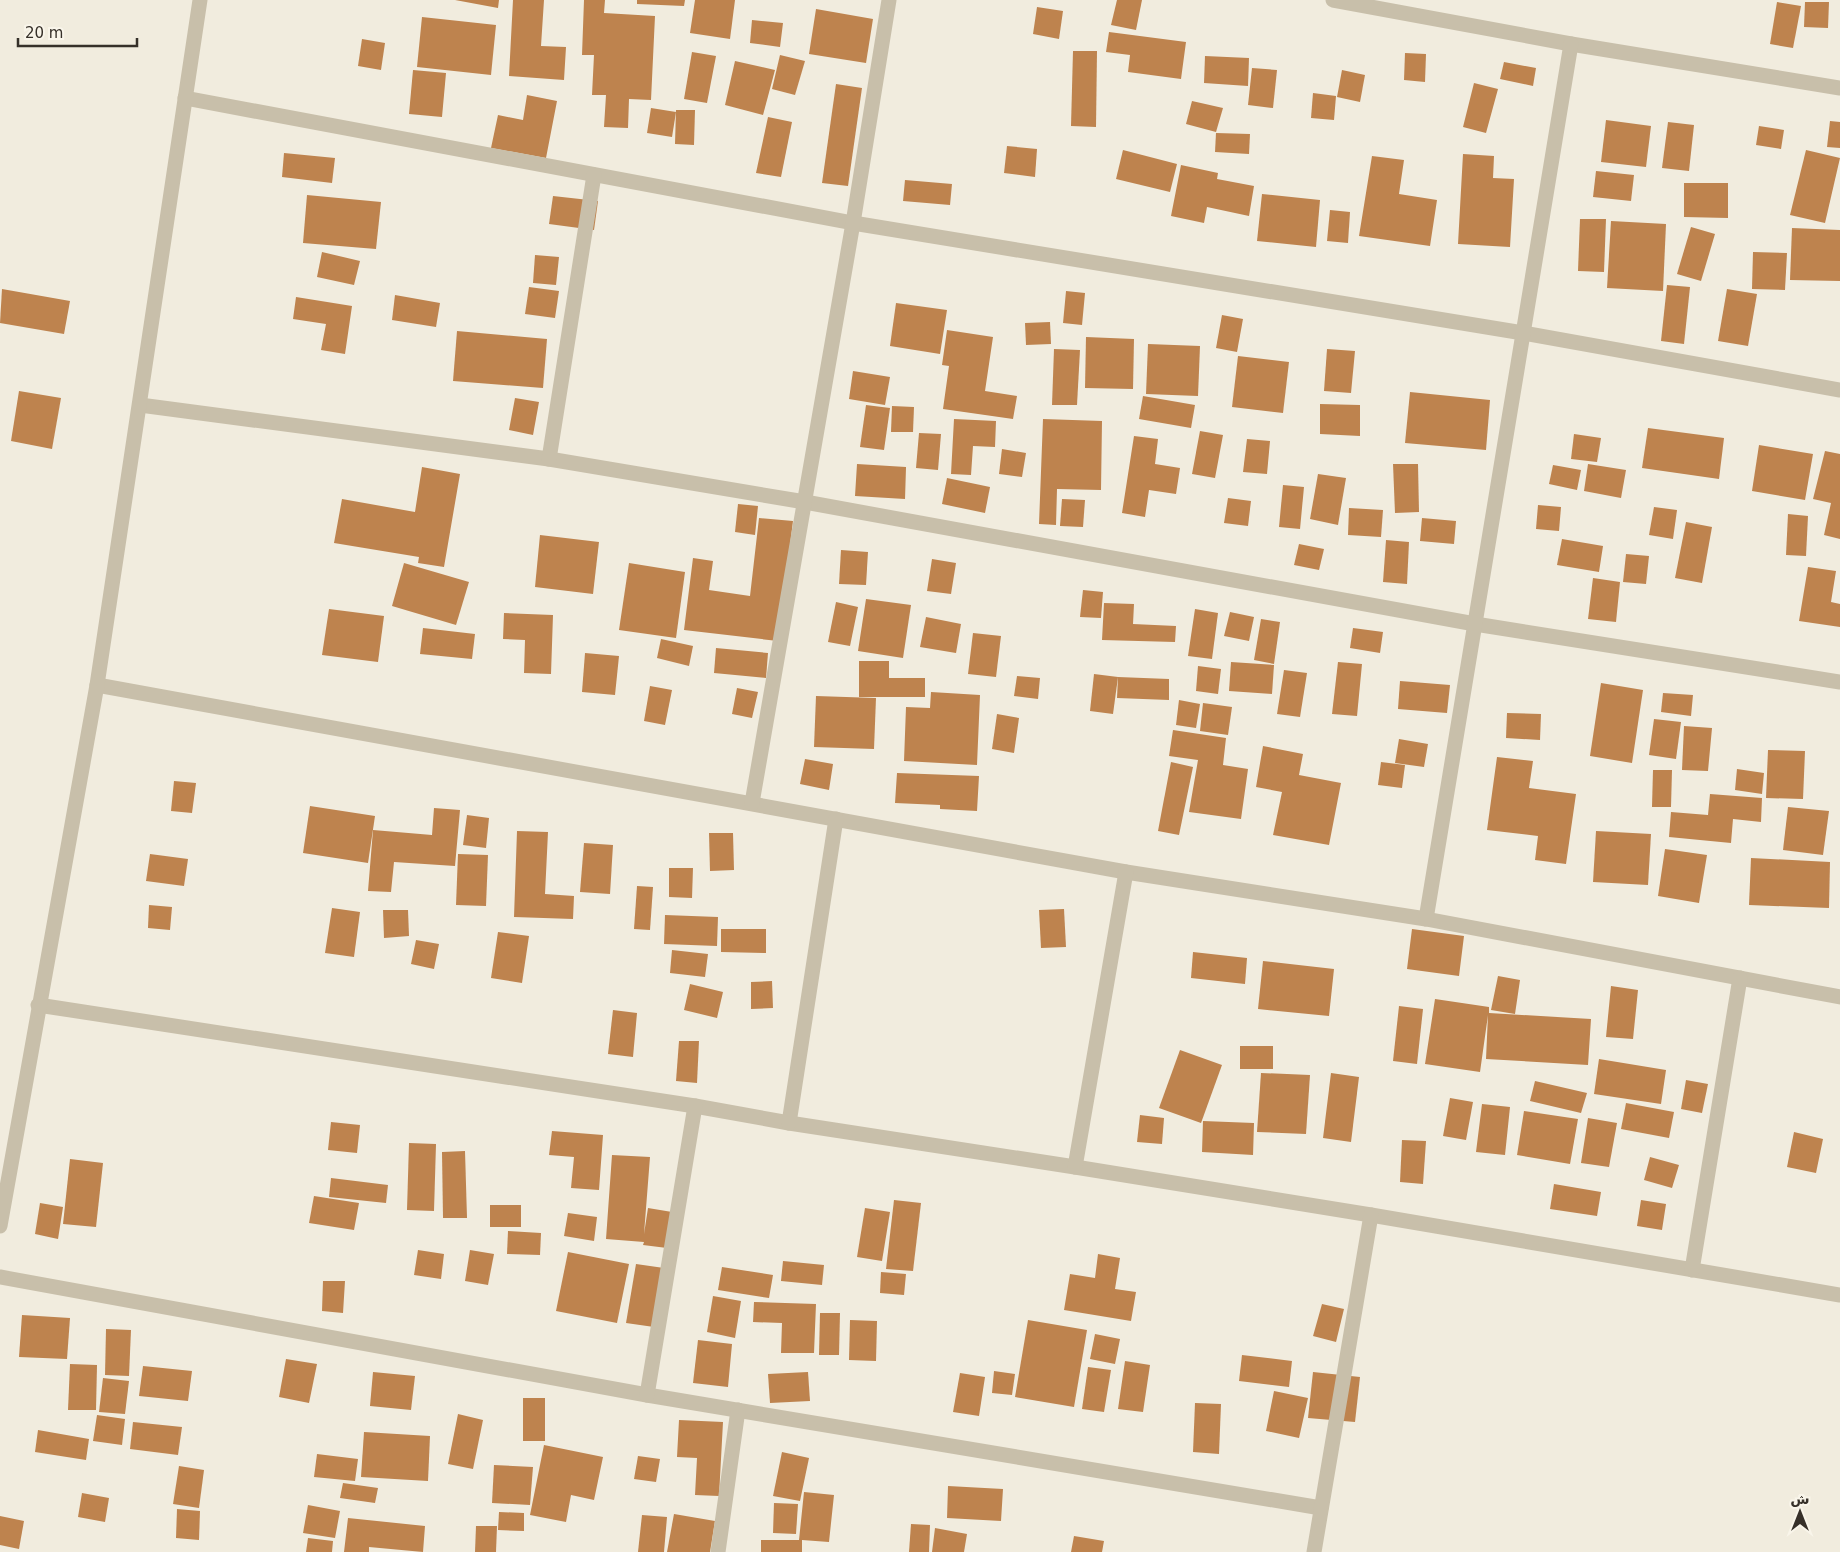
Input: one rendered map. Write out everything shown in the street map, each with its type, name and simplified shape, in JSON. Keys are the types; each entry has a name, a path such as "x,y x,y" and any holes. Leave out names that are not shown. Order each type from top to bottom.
{"street":[{"path":"0,1226 38,1005 97,685 200,0"},
{"path":"752,803 854,223 889,0"},
{"path":"1333,0 1571,44 1840,88"},
{"path":"1426,919 1571,44"},
{"path":"185,98 854,223 1523,333 1840,390"},
{"path":"549,459 594,175"},
{"path":"140,405 549,459 805,502 1475,624 1840,682"},
{"path":"97,685 1126,872 1426,919 1840,997"},
{"path":"789,1123 836,819"},
{"path":"1075,1166 1126,872"},
{"path":"1692,1270 1740,978"},
{"path":"38,1005 1075,1166 1840,1295"},
{"path":"647,1395 695,1106"},
{"path":"1314,1552 1370,1215"},
{"path":"0,1277 647,1395 1321,1508"},
{"path":"718,1552 738,1410"}],"building":[{"path":"455,0 499,0 498,8"},
{"path":"513,0 544,0 541,46 566,47 564,80 509,76"},
{"path":"584,0 605,0 604,13 655,16 651,100 629,99 628,128 604,127 606,95 592,95 594,55 582,55"},
{"path":"637,0 685,0 684,6 637,4"},
{"path":"695,0 735,0 730,39 690,33"},
{"path":"1117,0 1142,0 1136,30 1111,25"},
{"path":"1777,2 1801,6 1793,48 1770,44"},
{"path":"1805,2 1829,2 1828,28 1804,27"},
{"path":"1037,7 1063,11 1059,39 1033,34"},
{"path":"816,9 873,19 866,63 809,54"},
{"path":"422,17 496,25 491,75 417,67"},
{"path":"752,20 783,23 780,47 750,43"},
{"path":"1109,32 1186,42 1181,79 1128,72 1130,55 1106,52"},
{"path":"362,39 385,43 381,70 358,66"},
{"path":"1073,51 1097,51 1096,127 1071,126"},
{"path":"692,52 716,56 707,103 684,99"},
{"path":"1405,53 1426,54 1425,82 1404,80"},
{"path":"780,55 805,61 795,95 772,89"},
{"path":"1205,56 1249,58 1248,86 1204,83"},
{"path":"735,61 775,70 763,115 725,105"},
{"path":"1504,62 1536,68 1533,86 1500,79"},
{"path":"1252,68 1277,70 1273,108 1248,105"},
{"path":"413,70 446,73 442,117 409,114"},
{"path":"1342,70 1365,75 1360,102 1337,97"},
{"path":"1474,83 1498,89 1486,133 1463,127"},
{"path":"836,84 862,88 848,186 822,183"},
{"path":"1313,93 1336,96 1334,120 1311,118"},
{"path":"527,95 557,101 546,158 491,148 498,115 523,120"},
{"path":"1192,101 1223,108 1216,132 1186,124"},
{"path":"651,108 676,112 672,137 647,133"},
{"path":"676,110 695,110 694,145 675,144"},
{"path":"768,117 792,122 781,177 756,173"},
{"path":"1606,120 1651,126 1646,167 1601,162"},
{"path":"1830,121 1840,122 1840,148 1827,147"},
{"path":"1668,122 1694,125 1689,171 1662,168"},
{"path":"1759,126 1784,130 1781,149 1756,145"},
{"path":"1216,133 1250,134 1249,154 1215,152"},
{"path":"1007,146 1037,149 1035,177 1004,173"},
{"path":"1123,150 1177,164 1170,192 1116,179"},
{"path":"1806,150 1840,158 1825,223 1790,215"},
{"path":"284,153 335,158 332,183 282,177"},
{"path":"1463,154 1494,156 1493,178 1514,179 1510,247 1458,244"},
{"path":"1372,156 1404,160 1399,194 1437,200 1430,246 1359,236"},
{"path":"1181,165 1218,173 1217,179 1254,186 1249,216 1207,207 1204,223 1171,216"},
{"path":"1596,171 1634,175 1631,201 1593,197"},
{"path":"905,180 952,184 950,205 903,201"},
{"path":"1684,183 1728,183 1728,218 1684,217"},
{"path":"1262,194 1320,200 1316,247 1257,241"},
{"path":"307,195 381,202 376,249 303,243"},
{"path":"553,196 598,201 594,230 549,224"},
{"path":"1330,210 1350,212 1348,243 1327,241"},
{"path":"1580,219 1606,219 1604,272 1578,271"},
{"path":"1611,221 1666,224 1663,291 1607,288"},
{"path":"1691,227 1715,234 1701,281 1677,274"},
{"path":"1792,228 1840,230 1840,281 1790,280"},
{"path":"322,252 360,261 354,285 317,277"},
{"path":"1753,252 1787,253 1785,290 1752,289"},
{"path":"535,255 559,257 556,285 533,283"},
{"path":"1667,285 1690,287 1684,344 1661,341"},
{"path":"529,287 559,291 555,318 525,314"},
{"path":"2,289 70,301 64,334 0,323"},
{"path":"1727,289 1757,294 1748,346 1718,341"},
{"path":"1066,291 1085,293 1082,325 1063,323"},
{"path":"395,295 440,303 436,327 392,320"},
{"path":"296,297 352,306 345,354 321,350 326,324 293,319"},
{"path":"896,303 947,310 940,354 890,346"},
{"path":"1222,315 1243,319 1237,352 1216,348"},
{"path":"1050,322 1051,344 1026,345 1025,323"},
{"path":"947,330 993,337 985,391 1017,396 1013,419 943,409 949,366 942,365"},
{"path":"457,331 547,339 543,388 453,381"},
{"path":"1086,337 1134,339 1133,389 1085,388"},
{"path":"1148,344 1200,346 1198,396 1146,394"},
{"path":"1054,349 1080,350 1077,405 1052,405"},
{"path":"1327,349 1355,351 1351,393 1324,391"},
{"path":"1238,356 1289,362 1283,413 1232,407"},
{"path":"853,371 890,377 885,405 849,399"},
{"path":"19,391 61,398 52,449 11,441"},
{"path":"1410,392 1490,400 1486,450 1405,443"},
{"path":"1143,396 1195,405 1191,428 1139,419"},
{"path":"515,398 539,402 533,435 509,430"},
{"path":"1320,404 1360,405 1360,436 1320,434"},
{"path":"866,405 890,408 884,450 860,447"},
{"path":"892,406 914,407 913,432 891,432"},
{"path":"954,419 996,421 995,447 973,446 971,475 951,474"},
{"path":"1043,419 1102,421 1101,490 1057,489 1056,525 1039,524"},
{"path":"1648,428 1724,438 1719,479 1642,468"},
{"path":"1200,431 1223,435 1215,478 1192,474"},
{"path":"919,433 941,434 938,470 916,468"},
{"path":"1574,434 1601,438 1597,462 1571,459"},
{"path":"1134,436 1158,439 1155,464 1180,468 1176,494 1149,490 1145,517 1122,513"},
{"path":"1247,439 1270,441 1267,474 1243,472"},
{"path":"1759,445 1813,454 1805,500 1752,491"},
{"path":"1002,449 1026,453 1022,477 999,474"},
{"path":"1825,451 1840,454 1840,539 1824,535 1831,503 1813,499"},
{"path":"857,464 906,467 905,499 855,496"},
{"path":"1393,464 1418,464 1419,512 1395,513"},
{"path":"1588,464 1626,470 1621,498 1584,491"},
{"path":"1553,465 1581,470 1577,490 1549,484"},
{"path":"422,467 460,474 444,567 418,563 419,557 334,543 342,499 415,512"},
{"path":"1318,474 1346,478 1338,525 1310,519"},
{"path":"947,478 990,487 985,513 942,504"},
{"path":"1283,485 1304,487 1300,529 1279,527"},
{"path":"1228,498 1251,501 1248,526 1224,523"},
{"path":"1062,499 1085,500 1083,527 1060,526"},
{"path":"738,504 758,506 755,535 735,532"},
{"path":"1538,505 1561,507 1559,531 1536,529"},
{"path":"1654,507 1677,510 1673,539 1649,535"},
{"path":"1349,508 1383,510 1381,537 1348,535"},
{"path":"1788,514 1808,516 1806,556 1786,555"},
{"path":"759,518 793,521 778,641 684,630 693,558 713,561 709,590 750,596"},
{"path":"1422,518 1456,521 1454,544 1420,541"},
{"path":"1686,522 1712,527 1702,583 1675,578"},
{"path":"540,535 599,542 593,594 535,587"},
{"path":"1562,539 1603,546 1599,572 1557,565"},
{"path":"1386,540 1409,542 1407,584 1383,582"},
{"path":"1299,544 1324,549 1319,570 1294,565"},
{"path":"841,550 868,552 866,585 839,584"},
{"path":"1626,554 1649,556 1646,584 1623,582"},
{"path":"932,559 956,563 951,594 927,591"},
{"path":"404,563 469,582 456,625 392,606"},
{"path":"629,563 685,572 676,638 619,630"},
{"path":"1808,567 1836,571 1831,602 1840,604 1840,627 1799,621"},
{"path":"1593,578 1620,582 1616,622 1588,619"},
{"path":"1083,590 1103,592 1101,618 1080,617"},
{"path":"866,599 911,605 903,658 858,651"},
{"path":"836,602 858,607 850,646 828,642"},
{"path":"1104,603 1134,604 1133,624 1176,626 1175,642 1102,640"},
{"path":"329,609 384,616 378,662 322,655"},
{"path":"1195,609 1218,613 1212,659 1188,656"},
{"path":"1230,612 1254,617 1249,641 1224,636"},
{"path":"504,613 553,615 551,674 524,673 525,640 503,639"},
{"path":"926,617 961,624 956,653 920,647"},
{"path":"1261,619 1280,622 1274,664 1254,660"},
{"path":"423,628 475,634 472,659 420,654"},
{"path":"1353,628 1383,632 1380,653 1350,648"},
{"path":"973,633 1001,636 996,677 968,674"},
{"path":"661,639 693,646 689,666 657,658"},
{"path":"716,648 768,653 766,678 714,673"},
{"path":"585,653 619,656 615,695 582,692"},
{"path":"859,661 889,661 889,678 925,678 925,697 859,697"},
{"path":"1231,662 1274,665 1272,694 1229,691"},
{"path":"1338,662 1362,664 1357,716 1332,714"},
{"path":"1198,666 1221,669 1218,694 1196,691"},
{"path":"1284,670 1307,673 1300,717 1277,714"},
{"path":"1094,674 1118,677 1113,714 1090,711"},
{"path":"1017,676 1040,678 1038,699 1014,696"},
{"path":"1118,677 1169,679 1169,700 1117,698"},
{"path":"1400,681 1450,685 1447,713 1398,709"},
{"path":"1601,683 1643,690 1632,763 1590,756"},
{"path":"650,686 672,690 665,725 644,721"},
{"path":"737,688 758,692 752,718 732,714"},
{"path":"931,692 980,695 977,765 904,761 906,707 930,708"},
{"path":"1663,693 1693,695 1691,716 1661,712"},
{"path":"816,696 876,698 874,749 814,747"},
{"path":"1179,700 1200,704 1196,728 1176,725"},
{"path":"1203,703 1232,707 1228,735 1200,731"},
{"path":"1507,713 1541,714 1540,740 1506,738"},
{"path":"997,714 1019,718 1014,753 992,749"},
{"path":"1654,719 1681,722 1676,759 1649,755"},
{"path":"1684,726 1712,728 1708,771 1682,770"},
{"path":"1173,730 1226,738 1223,765 1248,769 1241,819 1189,812 1198,760 1169,756"},
{"path":"1399,739 1428,744 1424,767 1395,763"},
{"path":"1263,746 1303,754 1299,775 1341,783 1329,845 1273,835 1282,792 1256,787"},
{"path":"1768,750 1805,751 1803,799 1766,798"},
{"path":"1497,757 1533,761 1529,788 1576,794 1566,864 1535,860 1538,836 1487,830"},
{"path":"805,759 833,764 829,790 800,784"},
{"path":"1171,762 1193,767 1179,835 1158,831"},
{"path":"1381,762 1405,765 1402,788 1378,785"},
{"path":"1737,769 1764,773 1762,794 1735,790"},
{"path":"1653,770 1672,770 1671,807 1652,807"},
{"path":"897,773 979,776 977,811 940,809 940,805 895,803"},
{"path":"174,781 196,783 192,813 171,811"},
{"path":"1710,794 1762,798 1761,822 1733,819 1731,843 1669,837 1671,812 1708,815"},
{"path":"310,806 375,816 368,863 303,853"},
{"path":"1788,807 1829,811 1823,855 1783,850"},
{"path":"434,808 460,810 455,866 394,862 391,892 368,891 373,830 432,835"},
{"path":"467,815 489,818 486,848 463,845"},
{"path":"517,831 548,832 545,894 574,896 573,919 514,917"},
{"path":"1596,831 1651,834 1648,885 1593,882"},
{"path":"709,833 733,833 734,870 710,871"},
{"path":"584,843 613,845 610,894 580,892"},
{"path":"1665,849 1707,855 1699,903 1658,896"},
{"path":"150,854 188,859 184,886 146,881"},
{"path":"458,854 488,855 486,906 456,905"},
{"path":"1751,858 1830,862 1829,908 1749,905"},
{"path":"669,868 693,868 692,898 669,897"},
{"path":"637,886 653,887 650,930 634,929"},
{"path":"149,905 172,907 170,930 148,928"},
{"path":"332,908 360,912 354,957 325,953"},
{"path":"1064,909 1066,947 1041,948 1039,910"},
{"path":"383,910 408,910 409,936 384,938"},
{"path":"665,915 718,917 717,946 664,944"},
{"path":"721,929 766,929 766,953 721,952"},
{"path":"1412,929 1464,936 1459,976 1407,969"},
{"path":"498,932 529,936 522,983 491,978"},
{"path":"416,940 439,944 434,969 411,964"},
{"path":"672,950 708,954 705,977 670,973"},
{"path":"1193,952 1247,958 1245,984 1191,978"},
{"path":"1263,961 1334,969 1329,1016 1258,1009"},
{"path":"1498,976 1520,980 1515,1014 1491,1010"},
{"path":"772,981 773,1008 751,1009 751,982"},
{"path":"690,984 723,992 717,1018 684,1010"},
{"path":"1611,986 1638,990 1633,1039 1606,1037"},
{"path":"1435,999 1489,1007 1489,1013 1591,1019 1588,1065 1486,1059 1488,1015 1480,1072 1425,1064"},
{"path":"1399,1006 1423,1009 1417,1064 1393,1061"},
{"path":"613,1010 637,1013 633,1057 608,1054"},
{"path":"679,1041 699,1041 697,1083 676,1081"},
{"path":"1240,1046 1273,1046 1273,1069 1240,1069"},
{"path":"1180,1050 1222,1065 1201,1123 1159,1108"},
{"path":"1599,1059 1666,1070 1661,1104 1594,1094"},
{"path":"1261,1073 1310,1075 1306,1134 1257,1132"},
{"path":"1331,1073 1359,1077 1351,1142 1323,1138"},
{"path":"1686,1080 1708,1084 1702,1113 1681,1109"},
{"path":"1535,1081 1587,1093 1581,1113 1530,1101"},
{"path":"1450,1098 1473,1102 1466,1140 1443,1136"},
{"path":"1626,1103 1674,1112 1669,1138 1621,1129"},
{"path":"1482,1104 1510,1107 1505,1155 1476,1152"},
{"path":"1524,1111 1578,1119 1570,1164 1517,1155"},
{"path":"1140,1115 1164,1118 1162,1144 1137,1142"},
{"path":"1588,1118 1617,1123 1609,1167 1581,1163"},
{"path":"1203,1121 1254,1123 1253,1155 1202,1152"},
{"path":"331,1122 360,1125 357,1153 328,1150"},
{"path":"552,1131 603,1135 599,1190 571,1188 574,1157 549,1155"},
{"path":"1794,1132 1823,1139 1816,1173 1787,1167"},
{"path":"1402,1140 1426,1141 1423,1184 1400,1182"},
{"path":"409,1143 436,1144 434,1211 407,1210"},
{"path":"465,1151 467,1218 443,1218 442,1152"},
{"path":"612,1155 650,1157 644,1234 648,1208 672,1212 667,1248 643,1245 644,1242 606,1239"},
{"path":"1650,1157 1679,1165 1672,1188 1644,1180"},
{"path":"70,1159 103,1163 96,1227 63,1224"},
{"path":"331,1178 388,1185 386,1203 329,1197"},
{"path":"1554,1184 1601,1192 1597,1216 1550,1209"},
{"path":"314,1196 359,1203 354,1230 309,1223"},
{"path":"894,1200 921,1203 913,1271 886,1269"},
{"path":"1641,1200 1666,1204 1662,1230 1637,1226"},
{"path":"40,1203 63,1207 58,1239 35,1234"},
{"path":"490,1205 521,1205 521,1227 490,1227"},
{"path":"865,1208 890,1212 882,1261 857,1257"},
{"path":"568,1213 597,1217 594,1241 564,1236"},
{"path":"508,1231 541,1233 540,1255 507,1254"},
{"path":"418,1250 444,1254 441,1279 414,1275"},
{"path":"470,1250 494,1254 488,1285 465,1281"},
{"path":"568,1252 629,1264 617,1323 556,1311"},
{"path":"1098,1254 1120,1258 1115,1289 1136,1292 1131,1321 1064,1310 1070,1274 1095,1278"},
{"path":"783,1261 824,1265 822,1285 781,1281"},
{"path":"636,1264 664,1268 654,1327 626,1323"},
{"path":"722,1267 773,1275 769,1298 718,1290"},
{"path":"881,1272 906,1274 904,1295 880,1293"},
{"path":"323,1281 345,1281 343,1313 322,1311"},
{"path":"713,1296 741,1301 735,1338 707,1332"},
{"path":"754,1302 816,1304 814,1353 781,1353 782,1323 753,1322"},
{"path":"1322,1304 1344,1309 1336,1342 1313,1336"},
{"path":"820,1313 840,1313 839,1355 819,1355"},
{"path":"22,1315 70,1318 67,1359 19,1357"},
{"path":"850,1320 877,1321 876,1361 849,1360"},
{"path":"1028,1320 1087,1330 1074,1407 1015,1397"},
{"path":"106,1329 131,1330 129,1376 105,1375"},
{"path":"1095,1334 1120,1339 1115,1364 1090,1359"},
{"path":"698,1340 732,1344 728,1387 693,1383"},
{"path":"1242,1355 1292,1361 1289,1387 1239,1381"},
{"path":"286,1359 317,1364 309,1403 279,1397"},
{"path":"1125,1361 1150,1365 1143,1412 1118,1409"},
{"path":"70,1364 97,1365 96,1410 68,1410"},
{"path":"143,1366 192,1371 188,1401 139,1396"},
{"path":"1088,1367 1111,1370 1104,1412 1082,1409"},
{"path":"994,1371 1015,1374 1012,1395 992,1393"},
{"path":"373,1372 415,1376 411,1410 370,1406"},
{"path":"808,1372 810,1401 770,1403 768,1374"},
{"path":"1313,1372 1360,1377 1355,1422 1308,1418"},
{"path":"960,1373 985,1377 979,1416 953,1412"},
{"path":"103,1378 129,1381 125,1414 99,1412"},
{"path":"1274,1391 1308,1398 1299,1438 1266,1431"},
{"path":"523,1398 545,1398 545,1441 523,1441"},
{"path":"1195,1403 1221,1404 1219,1454 1193,1452"},
{"path":"458,1414 483,1420 473,1469 448,1464"},
{"path":"97,1415 125,1419 122,1445 93,1441"},
{"path":"679,1420 723,1422 719,1496 695,1495 697,1458 677,1457"},
{"path":"133,1422 182,1427 178,1455 130,1449"},
{"path":"38,1430 89,1439 86,1460 35,1452"},
{"path":"364,1432 430,1436 428,1481 361,1477"},
{"path":"544,1445 603,1457 594,1500 571,1495 566,1522 530,1515"},
{"path":"782,1452 809,1458 800,1501 773,1496"},
{"path":"317,1454 358,1459 355,1481 314,1477"},
{"path":"638,1456 660,1459 656,1482 634,1479"},
{"path":"494,1465 533,1467 530,1505 492,1503"},
{"path":"179,1466 204,1470 199,1508 173,1504"},
{"path":"343,1483 378,1488 375,1503 340,1498"},
{"path":"948,1486 1003,1489 1001,1521 947,1518"},
{"path":"804,1492 834,1495 829,1542 802,1540 802,1552 761,1552 761,1540 799,1540"},
{"path":"82,1493 109,1498 105,1522 78,1517"},
{"path":"774,1503 798,1504 796,1534 773,1533"},
{"path":"308,1505 340,1511 335,1538 303,1533"},
{"path":"177,1509 200,1511 199,1540 176,1538"},
{"path":"499,1512 524,1513 524,1531 498,1530"},
{"path":"674,1514 715,1521 710,1552 667,1552"},
{"path":"642,1515 667,1517 664,1552 638,1552"},
{"path":"0,1516 24,1521 19,1549 0,1545"},
{"path":"348,1518 425,1526 423,1552 369,1547 369,1552 344,1552"},
{"path":"911,1524 930,1525 929,1552 909,1552"},
{"path":"476,1526 497,1526 496,1552 475,1552"},
{"path":"935,1528 967,1534 964,1552 932,1552"},
{"path":"1074,1536 1104,1541 1102,1552 1071,1552"},
{"path":"308,1538 333,1541 332,1552 306,1552"}]}
